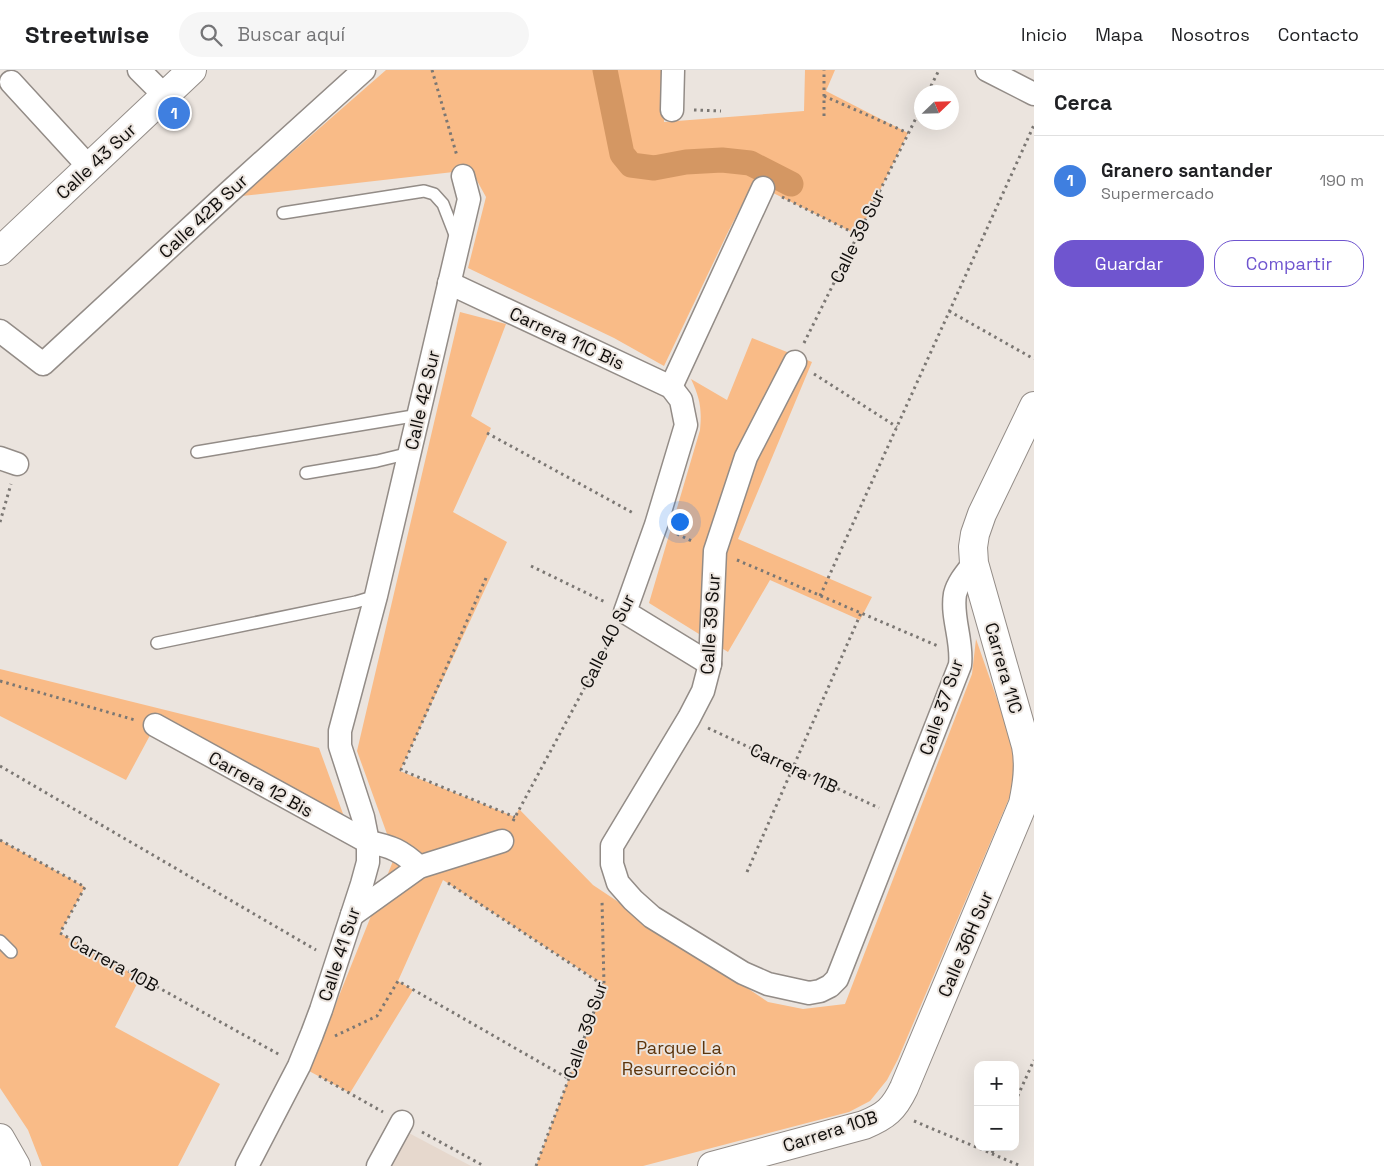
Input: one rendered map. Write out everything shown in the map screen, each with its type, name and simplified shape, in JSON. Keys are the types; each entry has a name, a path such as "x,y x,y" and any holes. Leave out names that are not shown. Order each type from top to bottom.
{"street":[{"path":"139,70 165,96"},
{"name":"Calle 43 Sur","path":"0,251 192,70"},
{"name":"Calle 42B Sur","path":"0,331 43,364 228,192 364,70"},
{"path":"672,110 673,70"},
{"path":"987,70 1034,94"},
{"path":"11,82 89,167"},
{"name":"Calle 42 Sur","path":"340,731 376,596 469,199 463,176"},
{"path":"676,393 763,188"},
{"name":"Carrera 11C Bis","path":"449,282 676,393"},
{"name":"Calle 39 Sur","path":"618,883 612,864 612,846 689,718 703,691 710,664 715,551 746,457 795,362"},
{"name":"Calle 40 Sur","path":"625,612 656,525 686,425 676,393"},
{"path":"974,563 975,534 982,514 1034,406"},
{"name":"Carrera 11C","path":"974,563 1026,746 1029,759 1028,773"},
{"name":"Calle 37 Sur","path":"618,883 652,917 743,973 768,984 809,993 820,991 830,986 837,979 960,665 961,646 954,609 956,592 961,581 974,563"},
{"path":"625,612 710,664"},
{"name":"Carrera 12 Bis","path":"155,725 368,842 385,845 405,854 419,867"},
{"name":"Calle 41 Sur","path":"247,1166 302,1058 321,1010 368,862 368,842 363,817 340,746 340,731"},
{"name":"Calle 36H Sur","path":"890,1111 904,1088 1020,812 1028,773"},
{"path":"352,915 419,867 502,841"},
{"name":"Carrera 10B","path":"712,1166 864,1125 877,1120 890,1111"},
{"path":"378,1166 402,1122"},
{"path":"0,1138 16,1166"}],"lane":[{"path":"283,213 424,191 434,194 443,204 458,244"},
{"path":"197,452 419,415"},
{"path":"306,473 377,461 410,453"},
{"path":"157,643 356,602 376,596"},
{"path":"0,941 11,952"}],"path":[{"path":"432,70 463,176"},
{"path":"824,70 824,116"},
{"path":"932,85 939,70"},
{"path":"824,96 908,133"},
{"name":"Calle 39 Sur","path":"795,362 914,121"},
{"path":"820,596 1034,125"},
{"path":"763,188 858,235"},
{"path":"950,311 1034,359"},
{"path":"795,362 897,426"},
{"path":"0,522 8,461"},
{"path":"531,566 625,612"},
{"path":"486,578 402,770 515,817"},
{"name":"Calle 40 Sur","path":"502,841 625,612"},
{"path":"747,872 861,613"},
{"path":"0,680 155,725"},
{"name":"Carrera 11B","path":"689,718 900,818"},
{"path":"0,766 336,962"},
{"name":"Carrera 10B","path":"0,840 85,887 60,933 302,1058"},
{"path":"419,867 443,880 604,985"},
{"name":"Calle 39 Sur","path":"536,1166 604,985 602,885 618,883"},
{"path":"302,1058 377,1016 398,981 568,1079"},
{"path":"1019,1093 1034,1060"},
{"path":"890,1111 1021,1166"}],"shaded area":[{"path":"407,1132 471,1166 389,1166"}],"green space":[{"path":"386,70 665,70 664,122 804,111 805,70 835,70 826,91 908,133 858,235 753,183 664,366 614,338 468,268 486,197 471,170 242,196"},
{"name":"Parque La Resurrección","path":"460,312 506,324 471,416 491,428 453,512 507,542 400,771 515,817 519,809 593,885 768,1002 803,1009 845,1004 972,674 976,639 1018,764 1016,782 898,1059 887,1080 870,1101 849,1112 643,1166 536,1166 604,985 443,880 398,981 413,990 350,1093 309,1071 395,856 357,751"},
{"path":"752,338 812,362 738,539 872,597 860,620 770,580 728,652 649,603 700,430 700,404 691,379 727,400"},
{"path":"0,669 319,748 350,833 155,726 126,780 0,716"},
{"path":"0,840 85,887 60,933 140,978 115,1027 220,1084 178,1166 42,1166 28,1130 0,1088"}],"waterway":[{"path":"605,70 622,154 631,165 654,168 686,162 722,160 750,163 791,184"}],"place":[{"name":"Granero santander","path":"174,113"}]}
